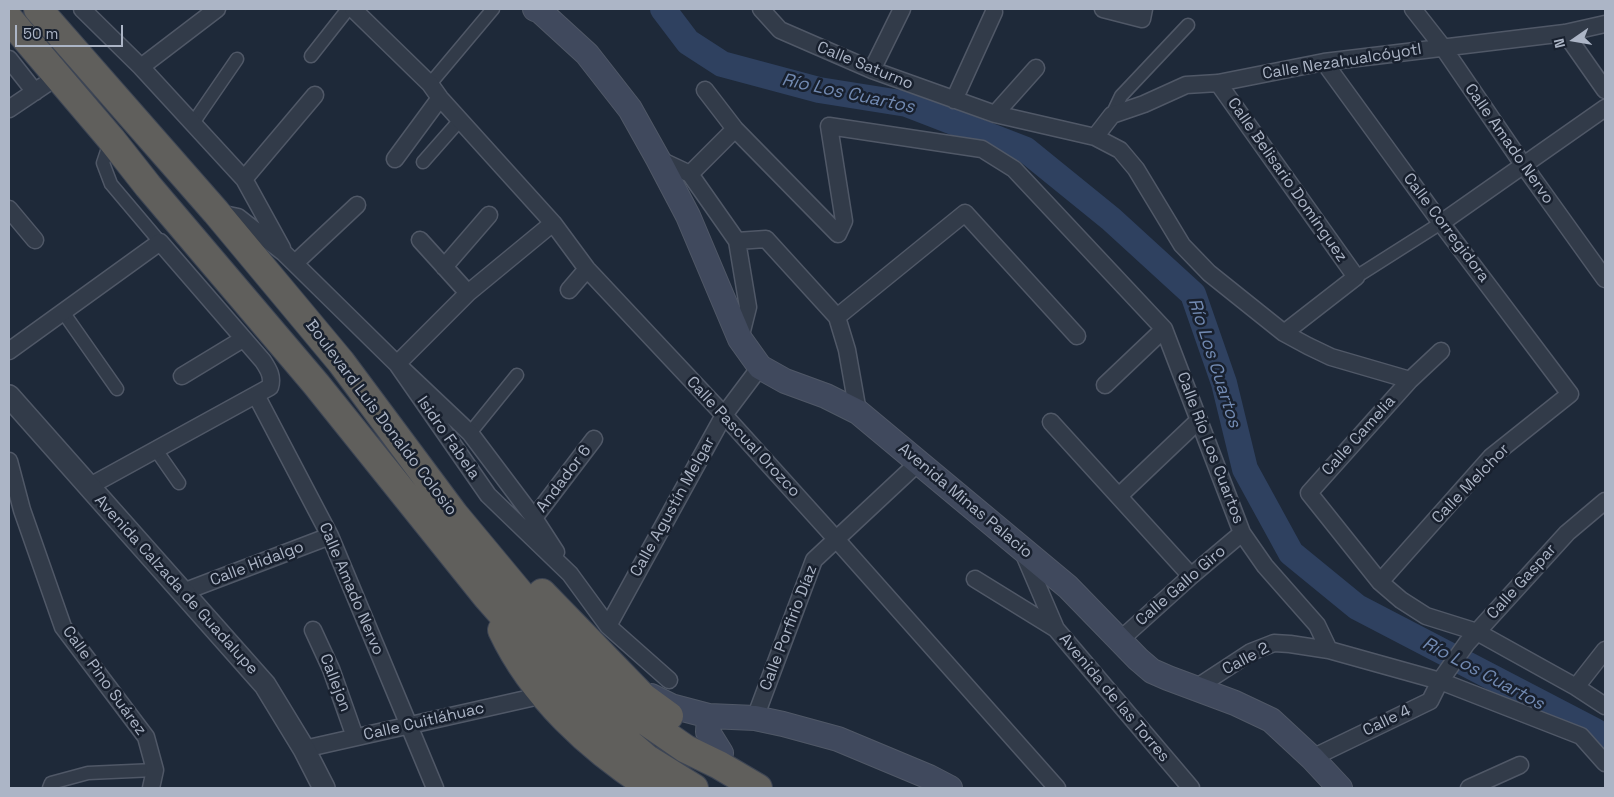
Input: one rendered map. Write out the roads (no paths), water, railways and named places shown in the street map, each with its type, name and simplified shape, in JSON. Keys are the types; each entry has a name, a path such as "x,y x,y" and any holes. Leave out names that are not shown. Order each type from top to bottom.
{"highway":[{"name":"Boulevard Luis Donaldo Colosio","path":"38,9 216,212 342,362 454,514 577,662 631,711 686,749 719,764 748,782"},
{"name":"Boulevard Luis Donaldo Colosio","path":"9,19 112,139 148,186 316,384 487,597 580,702 646,758 694,788"},
{"path":"148,186 161,190 226,268 233,268 240,262 238,254 177,177 174,164"},
{"path":"316,384 312,371 266,315 264,307 274,298 281,299 333,360 342,362"},
{"path":"505,574 520,577 534,585 643,697 721,753 748,782"},
{"path":"487,597 513,653 544,695 595,746 621,768 652,788"}],"main road":[{"name":"Avenida Minas Palacio","path":"535,9 540,11 587,54 630,109 688,216 740,339 760,367 786,382 826,396 858,412 1068,587 1138,660 1152,671 1235,703 1271,720 1312,758 1340,788"},
{"path":"636,688 671,706 709,716 755,718 838,739 929,777 950,788"},
{"path":"709,716 708,732 721,753"}],"street":[{"path":"82,9 141,67 244,179 290,258 357,205"},
{"path":"141,67 217,9"},
{"path":"311,56 348,9"},
{"name":"Calle Pascual Orozco","path":"353,9 430,84 440,98 553,223 587,270 724,415 1057,788"},
{"path":"430,84 493,9"},
{"name":"Calle Saturno","path":"761,9 780,30 872,70 995,114 1095,137 1120,150 1136,169 1182,246 1208,273 1284,333 1331,357 1410,380"},
{"path":"872,70 902,9"},
{"path":"1102,9 1143,14"},
{"name":"Calle Amado Nervo","path":"1413,9 1442,46 1524,166 1605,279"},
{"path":"954,100 994,12"},
{"name":"Calle Nezahualcóyotl","path":"1112,115 1144,104 1186,85 1218,83 1324,62 1442,46 1564,33 1605,24"},
{"path":"1095,137 1112,115 1121,96 1188,25"},
{"path":"1564,33 1605,90"},
{"path":"9,59 36,92"},
{"path":"193,124 237,59"},
{"name":"Calle Corregidora","path":"1324,62 1441,224 1570,394"},
{"path":"995,114 1036,68"},
{"path":"9,109 58,76"},
{"name":"Calle Belisario Domínguez","path":"1218,83 1356,277"},
{"path":"690,174 735,129 705,90"},
{"path":"244,179 315,95"},
{"path":"395,159 440,98"},
{"path":"1284,333 1356,277 1441,224 1605,108"},
{"path":"423,162 460,120"},
{"name":"Calle Río Los Cuartos","path":"735,129 838,234 844,221 828,126 982,149 1014,168 1164,330 1242,533 1265,566 1316,625 1330,650"},
{"path":"88,487 270,387 272,380 263,361 242,339 111,184 103,163 112,139"},
{"path":"658,158 690,174 737,241 748,307 740,339"},
{"path":"9,210 35,240"},
{"name":"Isidro Fabela","path":"216,212 238,217 290,258 397,364 488,495 570,574 608,626 669,680"},
{"path":"837,317 965,213 1077,336"},
{"path":"444,267 489,215"},
{"path":"553,223 468,294 397,364 470,433 534,518 570,574"},
{"path":"737,241 766,239 837,317 847,350 858,412"},
{"path":"420,240 468,294"},
{"path":"9,351 160,242"},
{"path":"569,290 587,270"},
{"path":"63,312 117,388"},
{"path":"1105,385 1164,330"},
{"path":"182,376 242,339"},
{"name":"Calle Camelia","path":"1380,582 1309,492 1410,380 1441,351"},
{"name":"Calle Agustín Melgar","path":"608,626 724,415 760,367"},
{"path":"470,433 517,375"},
{"name":"Calle Melchor","path":"1380,582 1491,457 1570,394"},
{"name":"Calle Amado Nervo","path":"256,395 330,536 435,788"},
{"name":"Avenida Calzada de Guadalupe","path":"9,396 265,684 304,749 324,788"},
{"path":"1118,496 1199,420"},
{"path":"1051,422 1191,576"},
{"name":"Andador 6","path":"534,518 594,439"},
{"path":"156,450 179,483"},
{"name":"Calle Pino Suárez","path":"9,461 15,505 63,627 146,737 155,770 151,788"},
{"name":"Calle Porfirio Díaz","path":"755,718 814,560 919,462"},
{"name":"Calle Gaspar","path":"1444,676 1472,638 1567,533 1605,501"},
{"name":"Calle Gallo Giro","path":"1120,640 1242,533"},
{"name":"Calle Hidalgo","path":"183,592 330,536"},
{"name":"Avenida de las Torres","path":"1021,548 1056,629 1191,788"},
{"path":"976,578 1056,629"},
{"path":"1380,582 1401,600 1426,616 1576,687 1605,706"},
{"name":"Callejon","path":"313,630 331,669 355,737"},
{"name":"Calle 2","path":"1196,688 1251,652 1274,644 1290,644 1330,650"},
{"path":"1330,650 1444,676 1580,736 1605,763"},
{"path":"1576,687 1605,650"},
{"name":"Calle 4","path":"1312,758 1430,701 1444,676"},
{"name":"Calle Cuitláhuac","path":"304,749 544,695"},
{"path":"1469,788 1520,765"},
{"path":"50,786 88,773 155,770"}],"waterway":[{"name":"Río Los Cuartos","path":"663,9 688,42 722,64 819,90 907,104 1026,150 1111,219 1193,294 1224,383 1245,469 1291,553 1357,607 1595,731 1605,739"}]}
